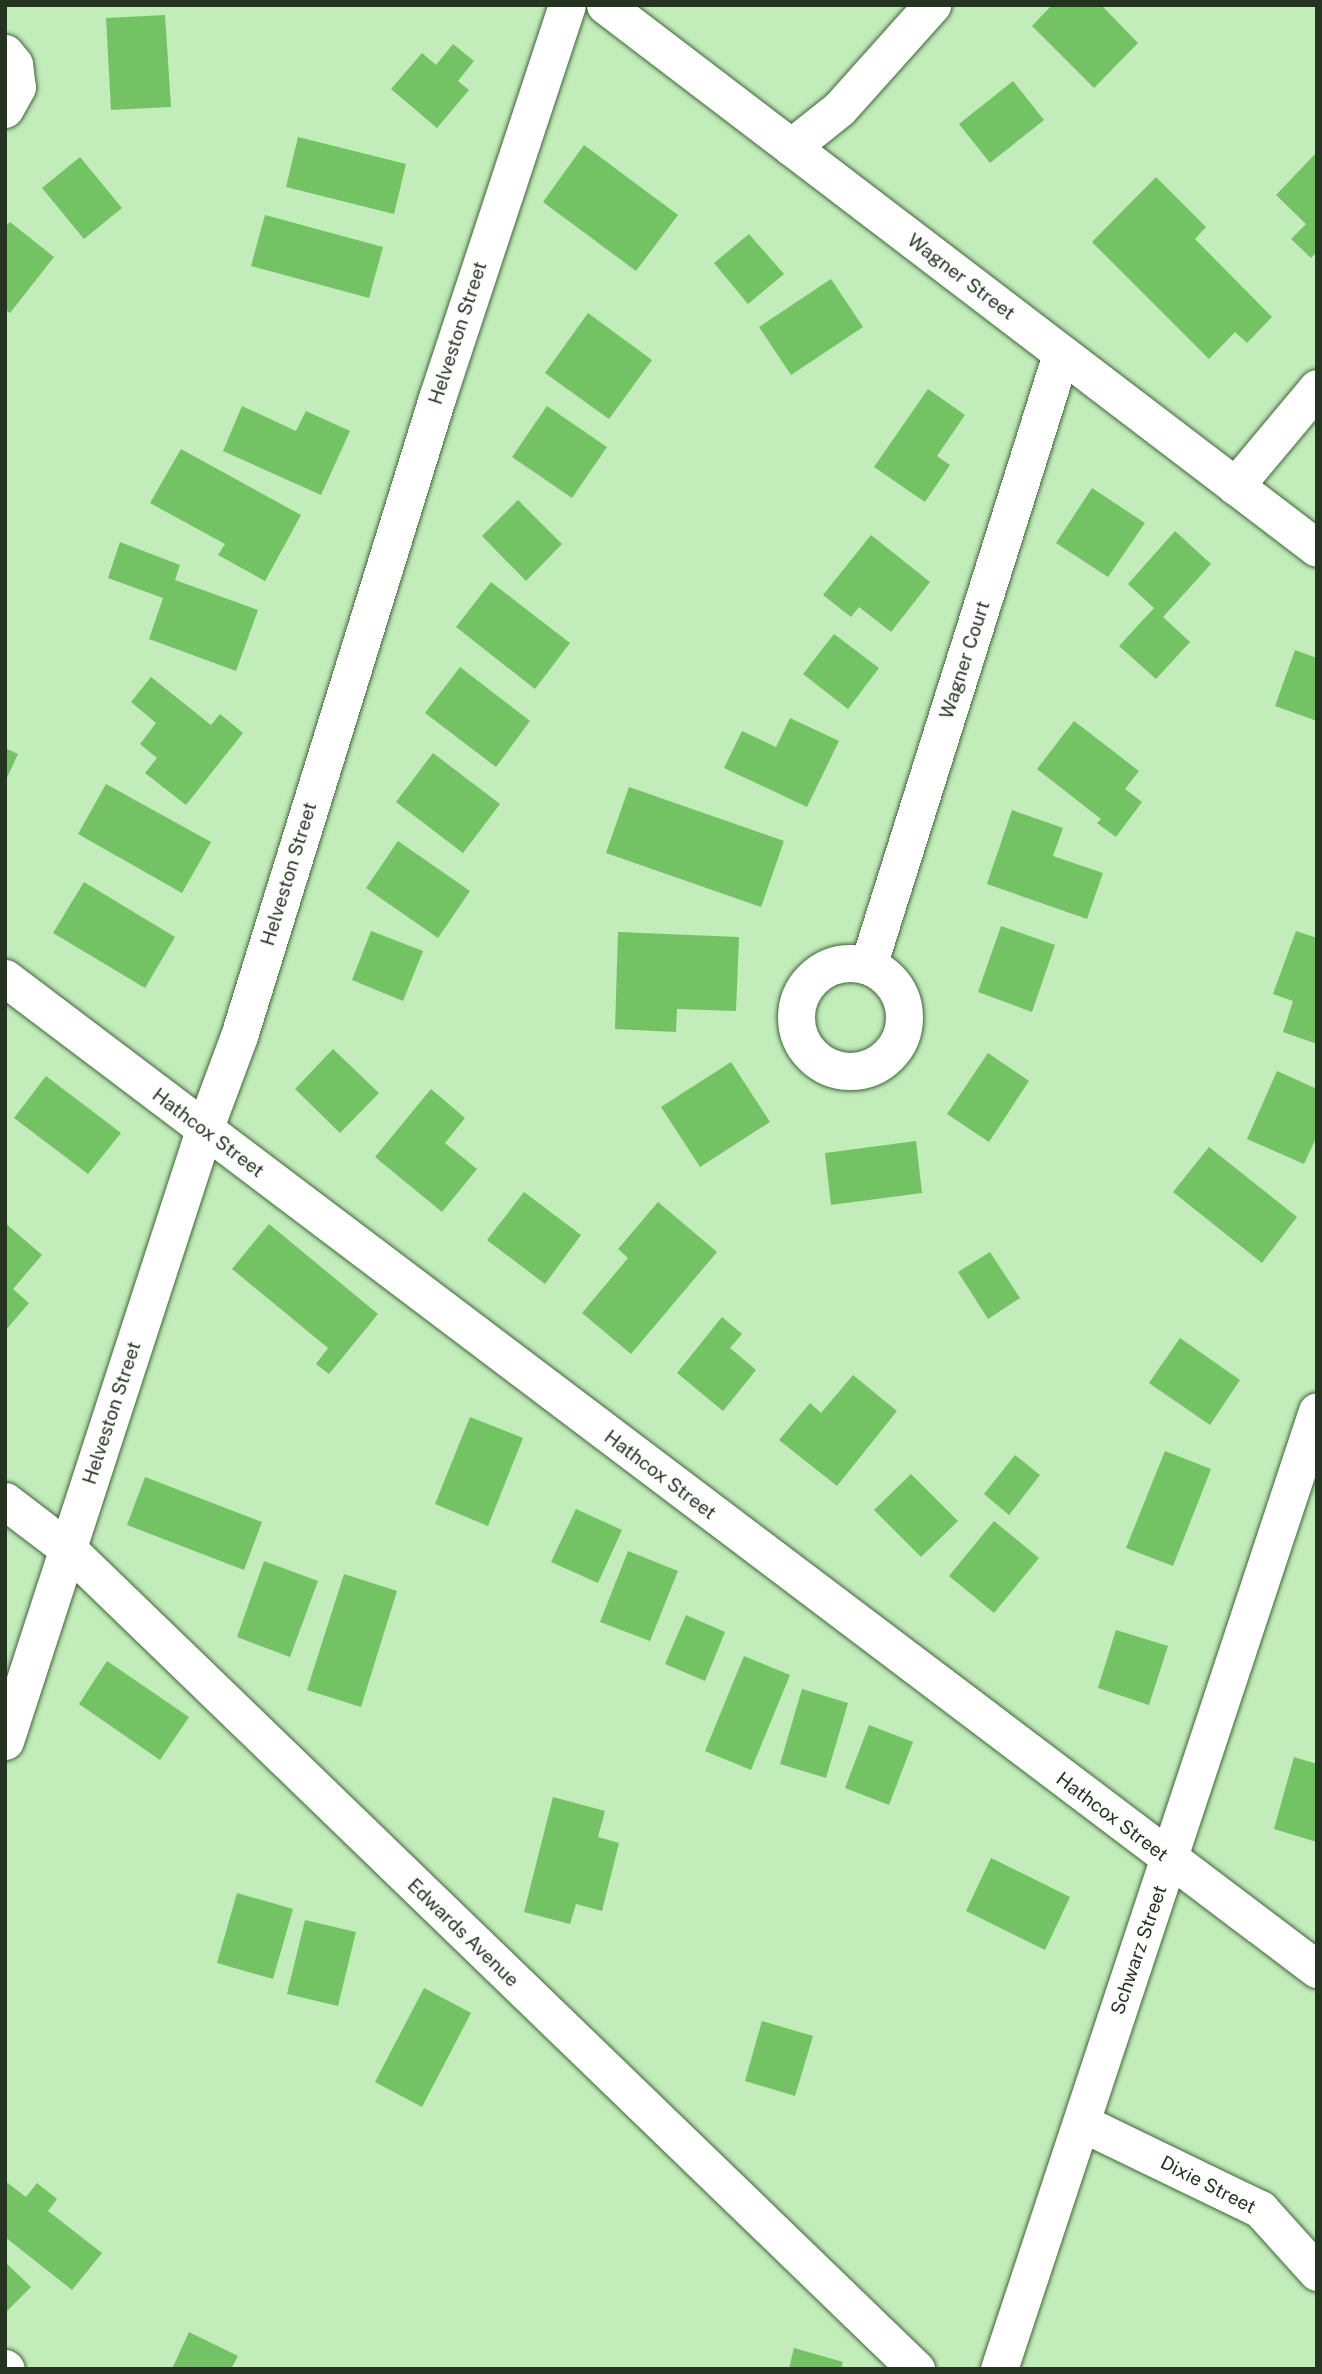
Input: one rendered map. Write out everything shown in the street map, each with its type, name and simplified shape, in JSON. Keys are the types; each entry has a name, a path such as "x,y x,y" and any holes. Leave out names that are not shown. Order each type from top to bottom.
{"street":[{"name":"Helveston Street","path":"5,1741 204,1130 239,1036 437,398 567,5"},
{"name":"Wagner Street","path":"605,5 1317,548"},
{"path":"791,147 839,109 932,5"},
{"path":"5,53 14,64 17,88 5,109"},
{"name":"Wagner Court","path":"868,966 1062,354"},
{"path":"1235,486 1317,388"},
{"name":"Hathcox Street","path":"5,978 1169,1861 1317,1969"},
{"name":"Schwarz Street","path":"999,2369 1317,1410"},
{"name":"Edwards Avenue","path":"5,1501 68,1549 916,2369"},
{"name":"Dixie Street","path":"1082,2123 1260,2209 1317,2272"}],"building":[{"path":"1052,5 1101,5 1138,43 1094,88 1032,26"},
{"path":"165,15 171,107 111,110 106,18"},
{"path":"453,44 474,61 458,81 469,90 437,128 391,89 422,53 436,65"},
{"path":"1013,81 1044,120 990,163 959,124"},
{"path":"298,137 406,164 394,214 286,187"},
{"path":"584,145 678,215 636,271 543,202"},
{"path":"1317,152 1317,252 1311,258 1291,239 1306,224 1276,195"},
{"path":"80,157 122,208 84,239 42,188"},
{"path":"1156,177 1206,227 1195,239 1272,317 1247,343 1235,332 1209,359 1092,242"},
{"path":"265,215 383,247 369,298 251,266"},
{"path":"10,222 54,257 10,313 5,309 5,227"},
{"path":"749,234 784,274 748,304 714,263"},
{"path":"831,279 863,327 791,375 759,327"},
{"path":"588,313 652,360 609,419 545,373"},
{"path":"928,389 965,415 937,456 950,465 925,502 874,467"},
{"path":"242,406 296,431 306,411 350,431 321,495 223,451"},
{"path":"547,406 607,447 572,498 512,457"},
{"path":"181,449 301,515 265,581 218,555 225,544 150,503"},
{"path":"1092,488 1145,523 1108,577 1056,543"},
{"path":"518,500 562,544 526,581 482,536"},
{"path":"1175,531 1211,564 1163,617 1190,642 1156,679 1119,646 1154,608 1128,584"},
{"path":"871,535 930,582 891,632 859,607 851,617 823,595"},
{"path":"120,542 180,565 175,580 258,610 236,671 149,639 163,598 108,578"},
{"path":"491,582 570,643 535,689 456,627"},
{"path":"834,634 879,668 848,709 803,674"},
{"path":"1295,650 1317,658 1317,721 1275,706"},
{"path":"460,667 530,721 496,767 425,713"},
{"path":"151,677 211,725 220,714 243,733 186,805 145,773 157,758 140,744 156,723 131,702"},
{"path":"790,718 839,741 807,807 724,768 742,731 776,747"},
{"path":"1074,721 1139,771 1125,789 1142,802 1116,837 1097,823 1101,819 1037,769"},
{"path":"5,748 18,754 5,782"},
{"path":"433,753 500,804 463,853 396,802"},
{"path":"106,784 211,842 182,893 78,834"},
{"path":"629,787 784,841 761,907 606,853"},
{"path":"1012,810 1063,828 1053,856 1103,873 1087,919 987,884"},
{"path":"398,841 470,891 438,938 366,888"},
{"path":"84,882 175,937 145,988 53,933"},
{"path":"1001,926 1055,945 1032,1012 978,992"},
{"path":"371,931 423,951 403,1001 352,980"},
{"path":"1296,931 1317,938 1317,1044 1283,1032 1293,1001 1273,994"},
{"path":"618,932 739,937 736,1011 677,1009 676,1032 615,1029"},
{"path":"333,1049 379,1093 340,1133 295,1089"},
{"path":"988,1053 1029,1081 989,1142 947,1114"},
{"path":"731,1062 770,1122 700,1167 661,1107"},
{"path":"1277,1071 1317,1089 1317,1136 1304,1164 1247,1139"},
{"path":"46,1076 121,1133 88,1174 14,1118"},
{"path":"431,1089 465,1118 445,1143 477,1169 442,1212 375,1157"},
{"path":"916,1141 922,1193 831,1205 825,1153"},
{"path":"1209,1147 1297,1217 1262,1263 1173,1192"},
{"path":"524,1192 581,1235 545,1284 487,1240"},
{"path":"658,1202 717,1252 631,1354 582,1313 628,1258 618,1249"},
{"path":"5,1223 42,1255 13,1289 29,1303 5,1331"},
{"path":"269,1224 378,1314 329,1374 316,1364 328,1348 232,1269"},
{"path":"990,1252 1020,1298 988,1319 958,1272"},
{"path":"722,1317 742,1334 730,1348 756,1370 723,1411 677,1373"},
{"path":"1180,1338 1240,1380 1210,1425 1149,1383"},
{"path":"853,1375 897,1411 837,1486 779,1440 810,1403 821,1413"},
{"path":"470,1417 523,1438 488,1526 435,1504"},
{"path":"1165,1451 1211,1469 1173,1566 1126,1548"},
{"path":"1015,1455 1040,1475 1009,1515 984,1494"},
{"path":"911,1474 958,1521 921,1557 874,1510"},
{"path":"145,1477 262,1522 244,1570 127,1525"},
{"path":"576,1509 622,1530 598,1583 551,1562"},
{"path":"994,1521 1039,1558 994,1613 949,1576"},
{"path":"628,1551 678,1571 650,1641 600,1622"},
{"path":"264,1561 318,1581 290,1657 237,1637"},
{"path":"344,1574 397,1591 361,1707 307,1690"},
{"path":"686,1615 725,1632 705,1681 665,1664"},
{"path":"1116,1630 1168,1646 1149,1705 1098,1688"},
{"path":"744,1656 790,1675 751,1770 705,1751"},
{"path":"107,1661 189,1717 160,1760 79,1704"},
{"path":"802,1689 848,1703 826,1778 780,1764"},
{"path":"869,1725 913,1742 889,1805 845,1788"},
{"path":"1294,1757 1317,1764 1317,1842 1274,1829"},
{"path":"553,1797 605,1811 598,1837 619,1843 602,1911 576,1904 570,1924 524,1912"},
{"path":"991,1858 1070,1897 1045,1950 966,1911"},
{"path":"237,1893 293,1909 273,1979 217,1963"},
{"path":"305,1920 356,1932 338,2006 287,1994"},
{"path":"424,1988 471,2013 422,2107 375,2082"},
{"path":"762,2021 813,2036 795,2096 745,2081"},
{"path":"5,2181 26,2197 37,2183 57,2199 48,2211 102,2253 72,2290 5,2237"},
{"path":"5,2262 31,2287 5,2313"},
{"path":"189,2332 238,2356 231,2369 172,2369"},
{"path":"794,2348 843,2362 841,2369 789,2369"}]}
